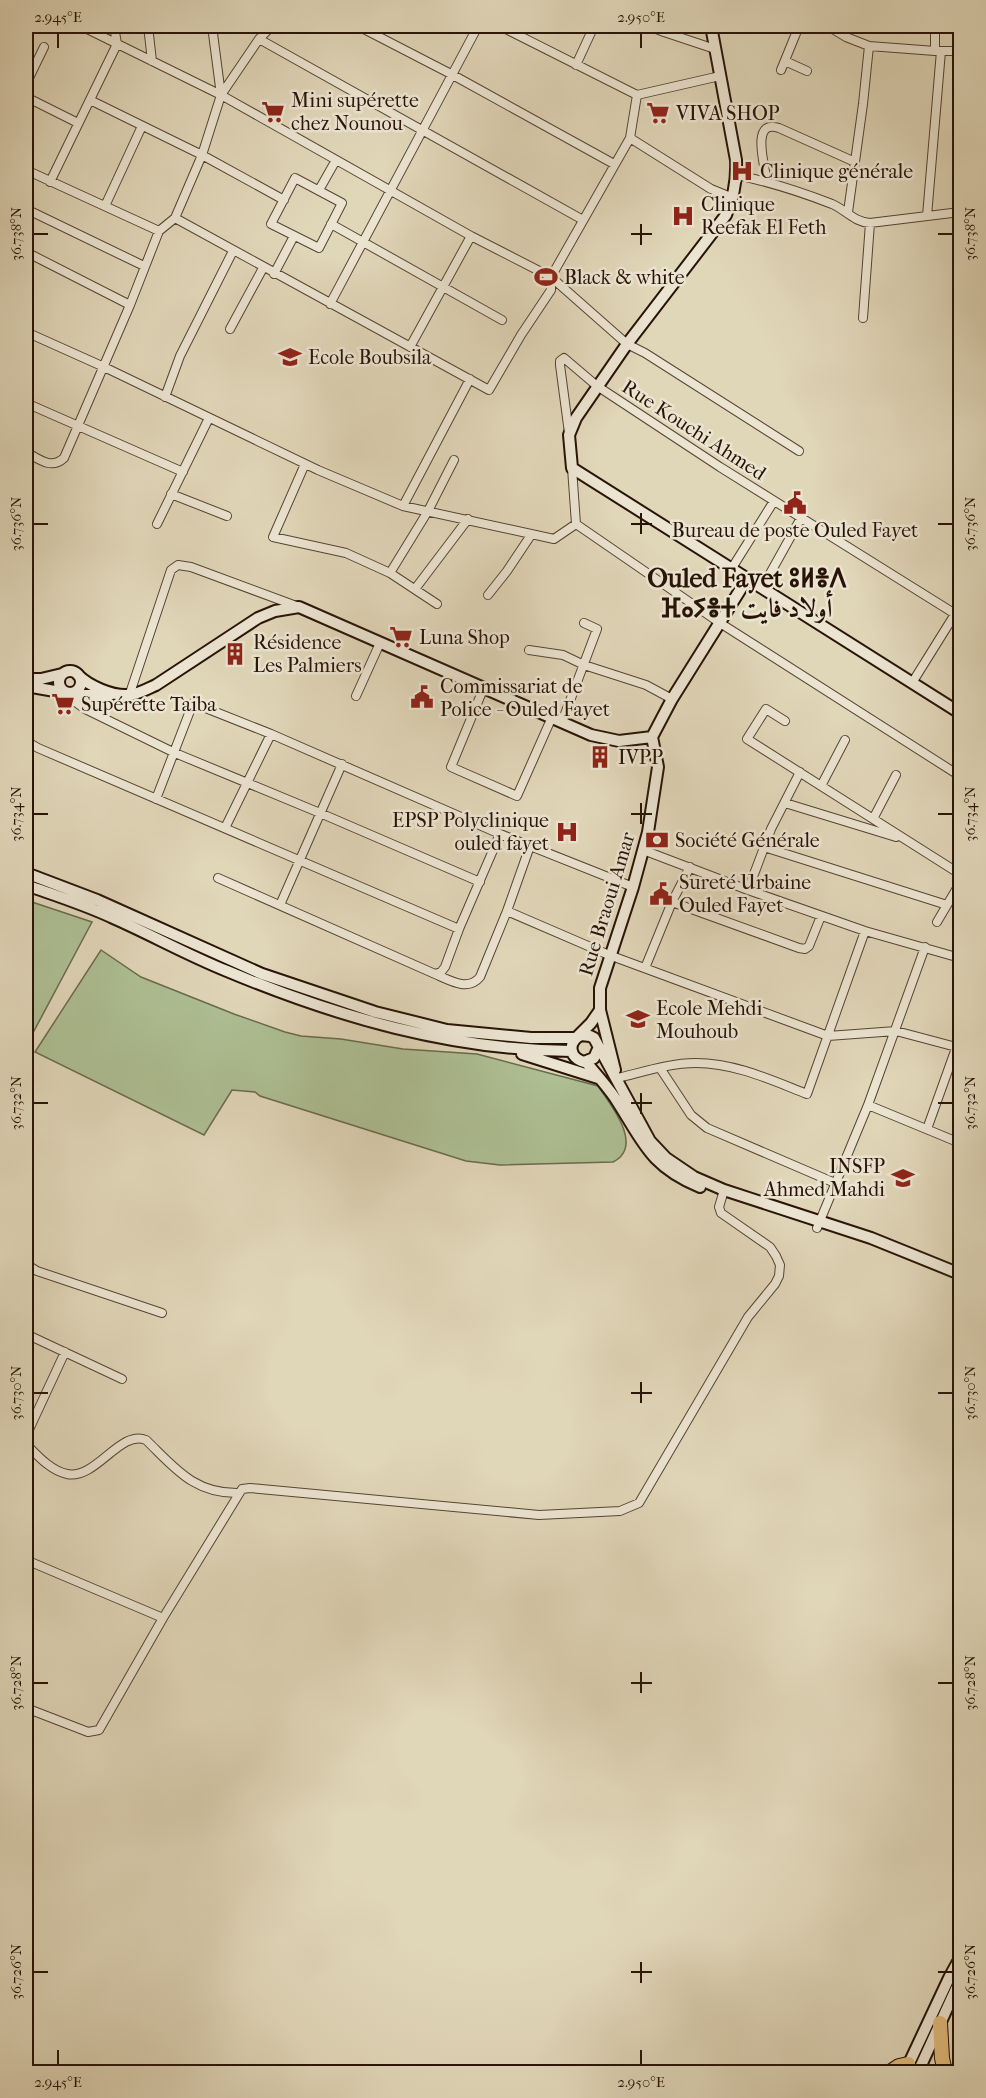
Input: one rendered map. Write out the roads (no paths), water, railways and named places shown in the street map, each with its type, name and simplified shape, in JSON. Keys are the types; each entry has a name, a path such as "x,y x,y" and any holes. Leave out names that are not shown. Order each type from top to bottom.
{"highway":[{"path":"940,2023 945,2073"},
{"path":"890,2073 899,2066 912,2069"}],"main road":[{"path":"711,26 737,175 733,198 726,215 627,344 576,418 569,435 572,468 960,713"},
{"path":"62,674 60,685 64,691 78,695 124,695 156,685 258,618 275,611 299,607 591,735 619,741 652,737 672,699 747,579"},
{"path":"26,679 41,679 69,671 84,681 124,695"},
{"path":"26,686 75,691 80,685 78,675"},
{"name":"Rue Braoui Amar","path":"598,1048 600,988 648,832 658,767 652,737"},
{"path":"26,873 97,900 262,975 375,1012 447,1030 531,1038 590,1036 594,1038 650,1141 666,1158 723,1193"},
{"path":"26,885 109,916 224,970 295,998 424,1036 486,1046 540,1059 603,1080"},
{"path":"600,1010 591,1023 575,1038 571,1051 575,1059 586,1062 603,1080 638,1138 655,1160 672,1173 818,1225 960,1281"},
{"path":"600,1010 611,1059 626,1097"},
{"path":"486,1046 571,1051"},
{"path":"586,1062 594,1058 598,1048"},
{"path":"818,1225 871,1238 960,1274"},
{"path":"912,2069 949,1978 960,1958"},
{"path":"912,2069 940,2023 960,1980"}],"street":[{"path":"81,26 221,95 471,236 551,277 627,344 645,353 798,451"},
{"path":"50,182 117,44 114,26"},
{"path":"148,26 152,61"},
{"path":"212,26 221,95"},
{"path":"26,452 47,463 58,463 64,458 104,368 159,231 175,218 202,155 221,95 259,39 272,26"},
{"path":"358,26 452,74 614,164"},
{"path":"330,304 478,26"},
{"path":"504,26 576,66 637,95 720,76"},
{"path":"576,66 594,26"},
{"path":"649,26 715,49"},
{"path":"781,70 799,26"},
{"path":"828,26 846,37 869,46 960,51"},
{"path":"927,216 938,51 935,26"},
{"path":"259,39 583,220"},
{"path":"848,212 869,46"},
{"path":"26,84 44,47"},
{"path":"785,61 807,71"},
{"path":"175,218 489,390 551,290 551,277 630,138 637,95"},
{"path":"26,97 78,123"},
{"path":"90,100 202,155 284,200"},
{"path":"105,206 142,126"},
{"path":"767,182 761,137 764,129 771,126 855,162"},
{"path":"630,138 711,189 733,198"},
{"path":"319,190 336,160"},
{"path":"26,170 159,231"},
{"path":"737,175 803,193 848,212 857,221 870,223 960,212"},
{"path":"295,178 319,190 342,202 319,248 271,224 295,178"},
{"path":"26,209 144,266"},
{"path":"863,318 870,223"},
{"path":"331,224 502,320"},
{"path":"274,274 294,236"},
{"path":"410,347 471,236"},
{"path":"165,397 180,356 233,251"},
{"path":"26,252 130,305"},
{"path":"230,328 263,268"},
{"path":"26,333 305,464 403,506 554,539 576,524"},
{"name":"Rue Kouchi Ahmed","path":"569,435 560,360 564,358 597,386 774,501 958,616"},
{"path":"403,506 470,379"},
{"path":"26,403 183,472"},
{"path":"157,524 209,418"},
{"path":"390,573 429,511 454,460"},
{"path":"305,464 273,537 346,553 390,573 437,604"},
{"path":"572,468 576,524"},
{"path":"171,494 227,516"},
{"path":"732,568 774,501"},
{"path":"762,588 801,518"},
{"path":"415,589 468,519"},
{"path":"576,524 720,623 960,776"},
{"path":"488,595 531,535"},
{"path":"124,695 171,570 178,565 191,567 299,607"},
{"path":"912,683 958,616 960,606"},
{"path":"484,687 451,767 517,796 584,665 597,629 584,623"},
{"path":"356,696 380,643"},
{"path":"529,650 563,655 584,665 646,685 672,699"},
{"path":"69,692 74,701 85,709 175,753 480,882"},
{"path":"156,799 193,703 342,764 500,834 633,886"},
{"path":"785,721 766,709 747,739 960,874"},
{"path":"225,828 271,735"},
{"path":"821,786 844,740"},
{"path":"26,741 459,929"},
{"path":"280,905 342,764"},
{"path":"748,890 764,847 800,772"},
{"path":"873,819 896,775"},
{"path":"785,802 906,840"},
{"path":"435,974 441,972 445,967 500,834"},
{"path":"218,878 462,985 477,982 507,911 530,846"},
{"path":"764,847 947,904"},
{"path":"643,850 865,931 960,958"},
{"path":"645,968 672,902 690,867"},
{"path":"937,922 960,883"},
{"path":"672,902 805,949 821,916"},
{"path":"507,911 609,955 828,1036 896,1031 959,1048"},
{"path":"618,1078 694,1063 724,1065 807,1094 865,931"},
{"path":"818,1225 868,1105 926,947"},
{"path":"927,1129 959,1048 960,1037"},
{"path":"660,1068 691,1115 707,1128 836,1183"},
{"path":"868,1105 960,1143"},
{"path":"26,1708 88,1732 99,1730 163,1618 242,1489 539,1515 620,1511 639,1503 748,1317 779,1276 780,1265 770,1247 721,1213 719,1207 723,1193"},
{"path":"26,1266 162,1313"},
{"path":"26,1334 122,1379"},
{"path":"26,1436 64,1352"},
{"path":"26,1444 56,1469 66,1474 73,1474 100,1462 128,1440 140,1437 189,1480 222,1494 239,1493"},
{"path":"26,1560 163,1618"}],"place":[{"name":"Mini supérette chez Nounou","path":"273,112"},
{"name":"VIVA SHOP","path":"658,113"},
{"name":"Clinique générale","path":"742,171"},
{"name":"Clinique Reefak El Feth","path":"683,216"},
{"name":"Black & white","path":"546,277"},
{"name":"Ecole Boubsila","path":"290,357"},
{"name":"Bureau de poste Ouled Fayet","path":"795,503"},
{"name":"Luna Shop","path":"401,637"},
{"name":"Résidence Les Palmiers","path":"235,654"},
{"name":"Commissariat de Police - Ouled Fayet","path":"422,697"},
{"name":"Supérette Taiba","path":"63,704"},
{"name":"IVPP","path":"600,757"},
{"name":"EPSP Polyclinique ouled fayet","path":"567,832"},
{"name":"Société Générale","path":"657,840"},
{"name":"Sureté Urbaine Ouled Fayet","path":"661,894"},
{"name":"Ecole Mehdi Mouhoub","path":"638,1019"},
{"name":"INSFP Ahmed Mahdi","path":"903,1178"}],"district":[{"name":"Ouled Fayet ⵓⵍⴻⴷ ⴼⴰⵢⴻⵜ أولاد فايت","path":"747,593"}]}
